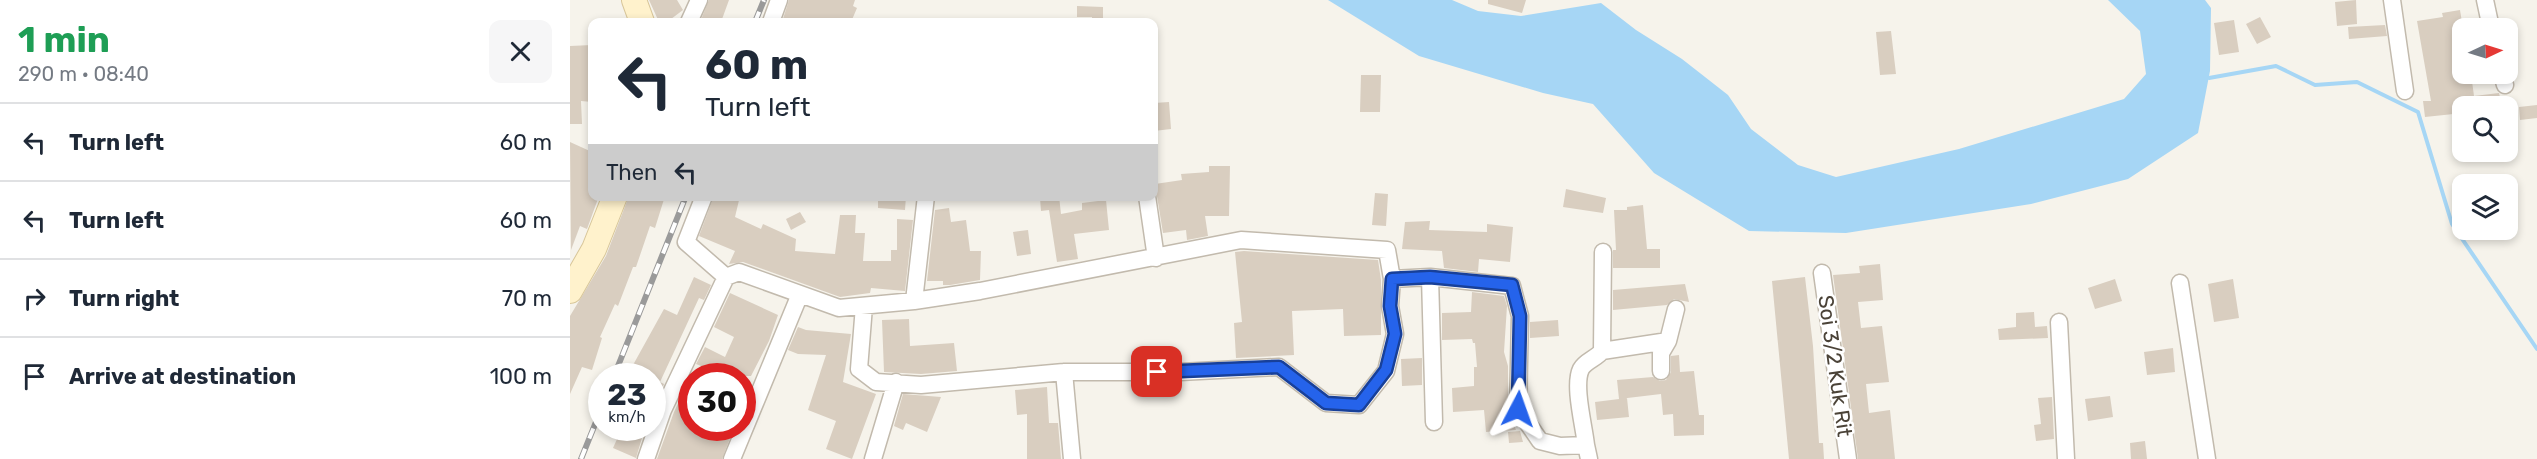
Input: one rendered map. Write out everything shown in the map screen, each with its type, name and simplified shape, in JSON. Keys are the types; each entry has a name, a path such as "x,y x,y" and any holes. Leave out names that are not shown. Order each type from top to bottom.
{"street":[{"path":"634,0 641,18"},
{"path":"691,18 699,0"},
{"path":"772,18 779,0"},
{"path":"2392,0 2405,91"},
{"path":"2485,0 2489,18"},
{"path":"570,291 594,249 613,201"},
{"path":"702,201 686,242 726,277"},
{"path":"914,301 925,201"},
{"path":"1148,201 1156,258"},
{"path":"646,459 663,410 726,277 739,272 839,308 914,301 1156,258 1241,240 1387,250 1392,279 1390,306 1395,334 1386,370 1359,405 1326,403 1279,367 1180,372 1064,372 921,385 876,382 859,369 864,306"},
{"path":"1602,351 1603,252"},
{"name":"Soi 3/2 Kuk Rit","path":"1822,273 1848,459"},
{"path":"1392,279 1430,277 1512,285 1520,316 1518,409 1540,441 1560,446 1587,452 1579,391 1582,366 1602,351 1668,342"},
{"path":"1430,277 1434,422"},
{"path":"2180,283 2207,459"},
{"path":"732,459 800,294"},
{"path":"1661,371 1661,353 1668,342 1676,309"},
{"path":"2059,322 2066,459"},
{"path":"1064,372 1072,459"},
{"path":"873,459 896,382"}],"water":[{"path":"1328,0 1452,0 1478,11 1521,16 1601,3 1636,30 1682,59 1728,95 1751,129 1798,165 1836,177 1959,149 2124,99 2146,74 2140,31 2108,0 2205,0 2211,8 2210,71 2198,133 2128,179 2031,204 1846,233 1749,231 1654,173 1593,104 1543,93 1419,56"}],"building":[{"path":"649,0 677,0 683,10 672,18 657,18"},
{"path":"709,0 729,0 722,18 702,18"},
{"path":"789,0 855,0 853,6 857,8 853,18 783,18"},
{"path":"1488,0 1526,0 1522,13 1488,4"},
{"path":"2356,0 2357,24 2337,26 2335,2"},
{"path":"1077,6 1103,7 1103,18 1077,17"},
{"path":"2460,10 2461,18 2452,18 2452,84 2472,84 2474,96 2452,96 2452,114 2425,117 2423,101 2431,101 2417,21 2443,17 2442,13"},
{"path":"2260,17 2271,37 2257,44 2246,24"},
{"path":"2234,20 2239,52 2219,55 2214,23"},
{"path":"2385,25 2387,36 2349,39 2348,27"},
{"path":"1891,31 1896,74 1880,75 1876,32"},
{"path":"588,45 588,102 581,101 582,124 570,124 570,46"},
{"path":"1361,75 1381,75 1380,112 1360,112"},
{"path":"2499,93 2500,96 2474,96"},
{"path":"1169,102 1171,129 1158,131 1158,103"},
{"path":"2537,105 2537,118 2520,120 2519,107"},
{"path":"570,142 588,150 588,201 597,201 587,229 580,226 571,250"},
{"path":"1209,166 1230,166 1229,216 1205,216 1208,236 1187,240 1186,230 1163,233 1158,201 1158,184 1182,180 1181,174 1209,172"},
{"path":"1566,189 1606,198 1603,213 1563,207"},
{"path":"1375,193 1388,194 1386,226 1372,225"},
{"path":"627,201 663,201 655,228 650,226 636,267 633,267 618,306 615,304 600,337 602,338 594,363 588,363 588,369 582,367 570,394 570,316 606,256"},
{"path":"712,201 739,201 735,217 761,229 763,224 796,239 795,251 835,254 840,215 856,215 855,233 865,233 863,261 891,261 891,250 897,250 897,219 913,220 905,291 871,288 870,293 840,297 743,262 729,264 735,251 699,236"},
{"path":"878,201 906,201 905,210 878,208"},
{"path":"1040,201 1060,201 1061,214 1082,210 1082,203 1106,201 1109,230 1074,234 1078,259 1057,262 1049,210 1041,211"},
{"path":"1643,205 1647,249 1660,249 1660,268 1613,268 1613,250 1616,250 1614,210 1627,210 1627,207"},
{"path":"949,208 951,222 966,220 970,251 981,251 980,280 950,285 943,285 943,281 927,281 935,210"},
{"path":"800,212 806,222 791,230 786,219"},
{"path":"1430,221 1429,230 1487,232 1487,224 1513,227 1510,262 1479,259 1478,272 1444,268 1442,251 1402,249 1405,222"},
{"path":"1028,230 1031,254 1017,256 1013,232"},
{"path":"1235,252 1378,260 1381,280 1381,335 1344,336 1343,309 1292,311 1294,355 1236,358 1234,323 1242,322"},
{"path":"1880,264 1883,300 1858,302 1861,328 1882,326 1889,382 1866,384 1869,413 1890,410 1895,459 1858,459 1833,275 1860,273 1859,266"},
{"path":"694,277 711,285 704,300 699,298 666,369 666,363 634,363 664,309 677,315"},
{"path":"1805,277 1813,346 1819,443 1823,443 1824,459 1789,459 1772,281"},
{"path":"2115,279 2122,301 2095,309 2088,288"},
{"path":"2233,279 2239,318 2214,322 2208,284"},
{"path":"1685,284 1689,302 1674,299 1667,305 1613,310 1613,290"},
{"path":"1472,292 1504,296 1507,306 1504,352 1508,366 1508,409 1516,430 1486,432 1484,410 1453,412 1452,388 1474,386 1474,367 1477,367 1475,343 1472,339 1442,340 1442,313 1471,312"},
{"path":"730,293 778,315 769,341 756,366 756,363 697,363 705,347 725,357 734,337 714,327"},
{"path":"2034,312 2035,327 2047,326 2048,338 1999,340 1998,329 2016,327 2016,313"},
{"path":"909,319 910,346 954,343 957,371 921,374 884,372 882,320"},
{"path":"1558,320 1559,336 1530,338 1530,322"},
{"path":"798,327 806,330 851,334 843,382 876,394 852,459 826,449 836,421 808,410 826,355 798,354 788,350"},
{"path":"2173,348 2175,372 2147,375 2144,352"},
{"path":"1679,355 1680,372 1694,371 1699,415 1704,415 1704,435 1674,436 1673,414 1663,415 1661,394 1619,399 1617,380 1653,377 1660,381 1666,380 1671,372 1671,356"},
{"path":"1422,358 1422,385 1402,386 1401,359"},
{"path":"1047,387 1049,423 1058,423 1061,459 1027,459 1027,414 1017,415 1015,390"},
{"path":"903,394 941,397 927,432 906,423 903,430 894,426"},
{"path":"2110,396 2113,417 2088,421 2085,399"},
{"path":"2052,397 2054,439 2036,441 2034,425 2041,424 2038,398"},
{"path":"1627,398 1629,417 1597,420 1595,402"},
{"path":"678,404 678,441 729,441 722,459 657,459 664,441 666,441 666,434"},
{"path":"1520,431 1523,442 1509,443 1508,432"},
{"path":"616,441 641,441 636,458 613,448"},
{"path":"2145,441 2147,459 2131,459 2130,443"}],"waterway":[{"path":"2209,78 2276,66 2315,85 2357,82 2418,112 2452,224 2537,349"}],"railway":[{"path":"757,18 764,0"},
{"path":"619,363 684,201"},
{"path":"581,459 588,441"}],"route":[{"path":"1157,372 1279,367 1326,403 1359,405 1386,370 1395,334 1390,306 1392,279 1430,277 1512,285 1520,316 1518,409"}]}
